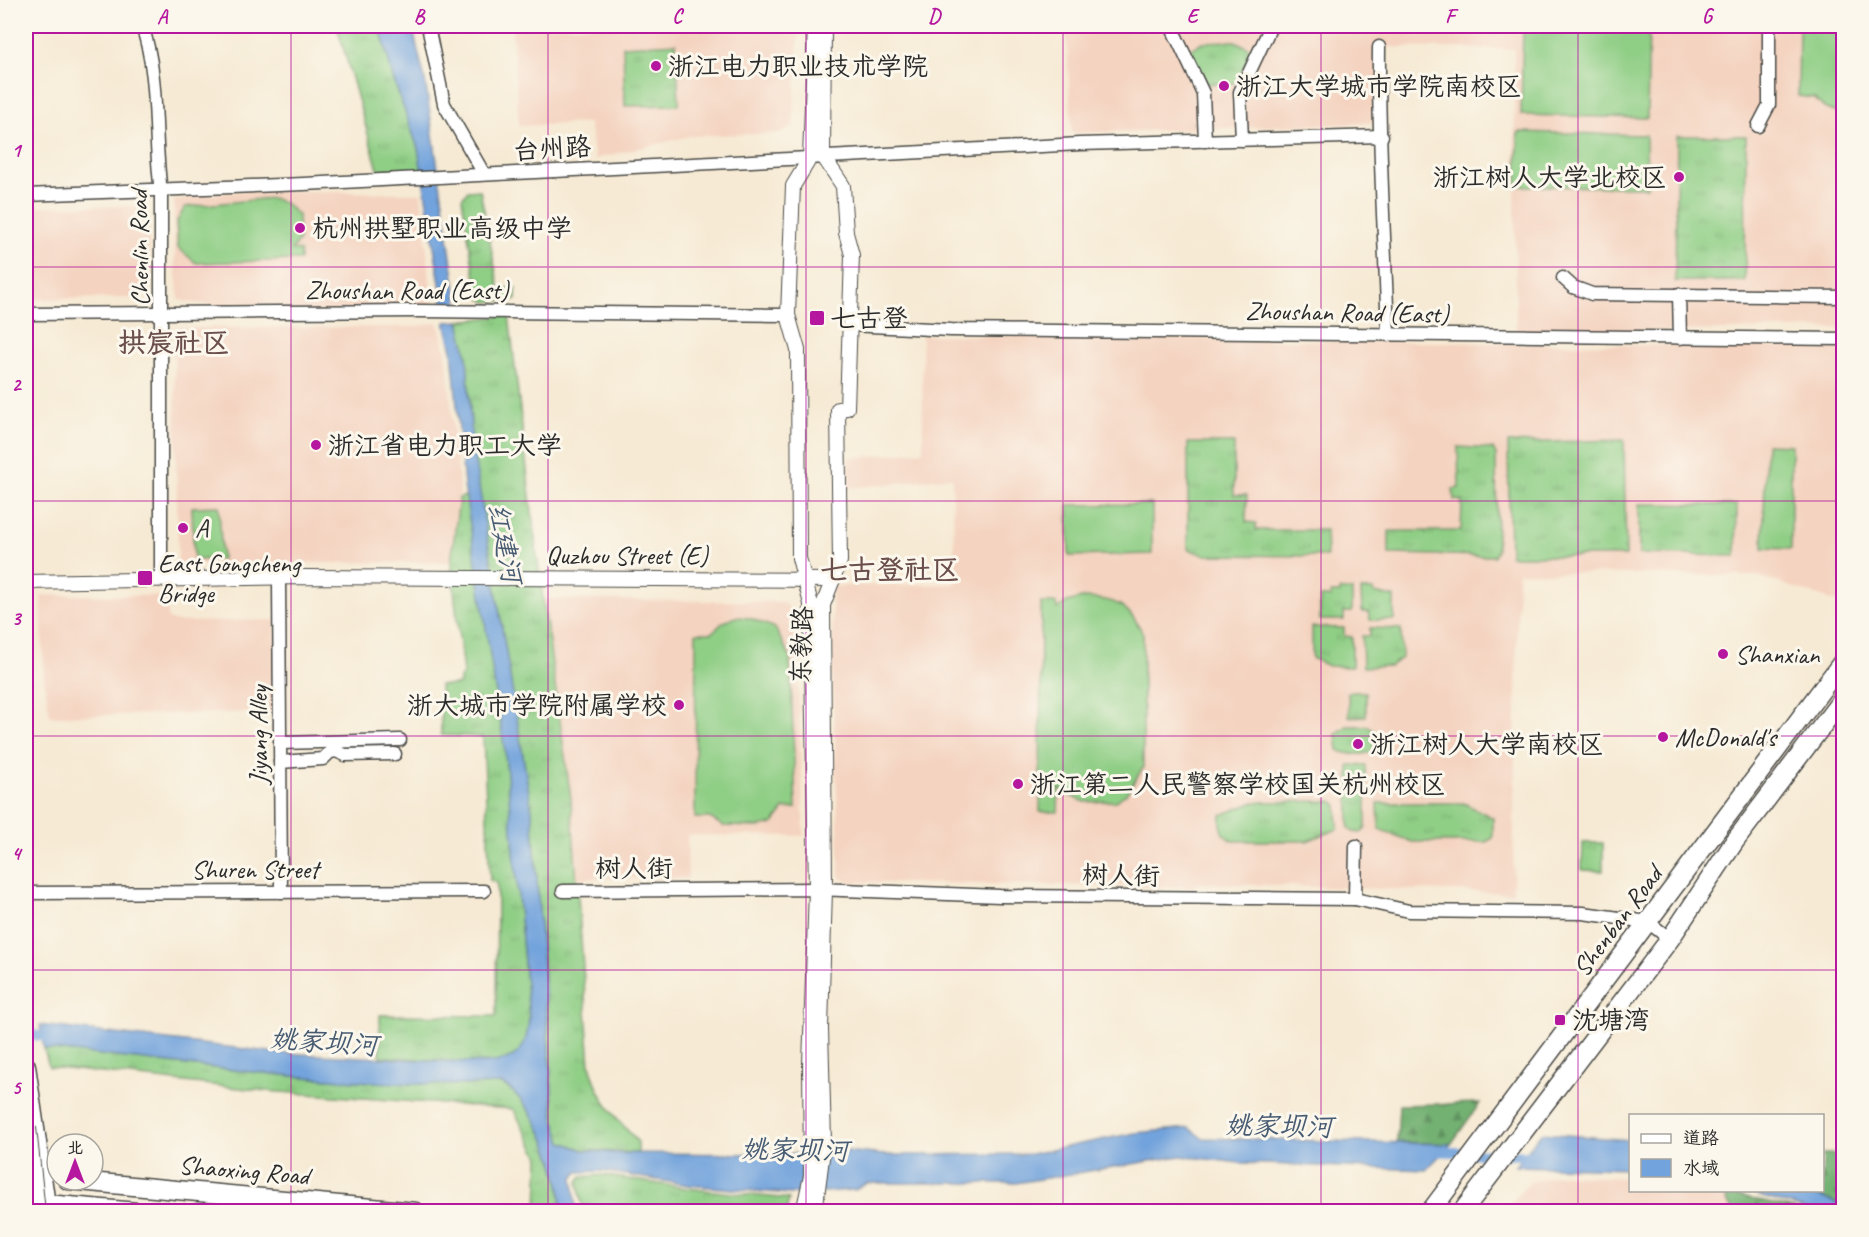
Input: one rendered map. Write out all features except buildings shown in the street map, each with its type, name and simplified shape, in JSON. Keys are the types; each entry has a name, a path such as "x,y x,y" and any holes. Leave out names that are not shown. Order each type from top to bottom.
{"highway":[{"path":"26,1128 42,1209"}],"main road":[{"name":"Shenban Road","path":"1430,1212 1844,660"},
{"name":"Shenban Road","path":"1462,1212 1670,939 1735,841 1844,697"},
{"path":"26,1066 42,1177 42,1209"},
{"name":"Shaoxing Road","path":"105,1183 416,1212"},
{"path":"26,1202 42,1209 137,1212"}],"street":[{"name":"Chenlin Road","path":"142,26 154,69 156,158 161,191 163,312 161,580"},
{"path":"428,26 444,104 484,174"},
{"name":"东教路","path":"815,26 817,157 793,186 788,315 798,350 799,558 812,604 820,889"},
{"path":"817,157 824,26"},
{"path":"1171,26 1203,93 1205,141"},
{"path":"1242,140 1240,93 1271,26"},
{"path":"1758,126 1769,105 1769,26"},
{"path":"1379,47 1378,123 1382,136 1388,335"},
{"name":"台州路","path":"26,195 161,191 1080,144 1382,136"},
{"name":"东教路","path":"815,1212 823,1166 810,1064 820,889 823,605 840,561 838,409 847,408 852,255 846,233 843,186 817,157"},
{"path":"1563,278 1573,287 1592,294 1844,297"},
{"path":"1679,294 1680,338"},
{"name":"Zhoushan Road (East)","path":"26,314 419,311 788,315"},
{"name":"Zhoushan Road (East)","path":"850,325 951,330 1844,339"},
{"name":"Quzhou Street (E)","path":"26,582 279,578 832,580"},
{"name":"Jiyang Alley","path":"279,578 281,892"},
{"path":"280,743 400,740"},
{"path":"280,762 322,759 330,752 395,754"},
{"path":"1355,899 1356,846"},
{"name":"树人街","path":"563,891 820,889 1000,896 1355,899 1409,911 1583,913 1648,922 1670,939"},
{"name":"Shuren Street","path":"26,892 484,891"},
{"name":"东教路","path":"803,1212 811,1176 817,1116"}],"shaded area":[{"name":"浙江电力职业技术学院","path":"512,26 799,26 793,127 782,133 690,136 595,159 589,123 519,126"},
{"name":"浙江树人大学北校区","path":"1066,26 1843,26 1843,328 1516,334 1514,49 1379,47 1378,123 1072,133"},
{"name":"杭州拱墅职业高级中学","path":"245,191 421,193 433,309 255,313 179,300 175,266 174,200"},
{"path":"141,206 149,214 150,282 140,298 26,299 26,207"},
{"name":"浙江省电力职工大学","path":"438,322 446,352 460,492 451,562 178,564 174,328 413,327"},
{"name":"浙江树人大学南校区","path":"922,335 1843,348 1843,604 1758,576 1518,572 1513,893 1199,883 1191,887 848,882 840,877 833,691 832,586 955,584 952,477 849,488 848,458 923,451"},
{"path":"41,595 168,596 168,619 177,622 275,620 277,712 50,716 44,680"},
{"name":"浙大城市学院附属学校","path":"544,599 782,602 795,612 804,836 687,835 688,878 577,878 571,799"},
{"path":"1557,1175 1629,1178 1629,1192 1726,1193 1726,1200 1733,1211 1502,1212 1530,1182"}],"green space":[{"path":"337,26 380,26 393,78 418,148 423,177 381,180"},
{"path":"1523,26 1649,26 1647,118 1521,115"},
{"path":"1799,26 1843,26 1843,115 1824,108 1814,98 1798,96"},
{"path":"1235,41 1253,50 1235,83 1207,84 1186,52 1202,42"},
{"path":"676,43 679,105 625,106 623,46"},
{"path":"1518,132 1646,135 1647,187 1517,186"},
{"path":"1677,136 1746,136 1745,281 1675,281"},
{"path":"480,190 499,288 516,289 516,299 486,302 478,297 462,198 468,191"},
{"path":"272,198 285,203 298,215 299,240 292,250 300,251 300,260 196,263 178,248 176,223 185,207"},
{"path":"509,315 538,564 571,799 590,1065 608,1107 638,1142 638,1153 583,1150 562,1142 554,1119 532,811 472,444 467,356 459,321"},
{"path":"26,416 32,489 26,489"},
{"path":"1624,440 1626,556 1510,556 1508,443"},
{"path":"1188,443 1234,443 1234,495 1247,495 1246,522 1256,523 1256,530 1326,530 1327,556 1204,555 1188,549"},
{"path":"1766,444 1791,445 1791,549 1763,548"},
{"path":"1458,447 1493,449 1496,455 1497,550 1494,556 1389,554 1389,531 1461,531 1462,501 1454,500 1453,489 1459,488"},
{"path":"466,496 505,752 529,1017 527,1035 522,1050 513,1058 504,1061 470,1062 380,1057 380,1015 496,1016 497,883 490,880 483,737 441,735 440,685 457,685 463,673 451,562 459,498"},
{"path":"1152,504 1152,554 1069,556 1068,505"},
{"path":"1639,504 1737,505 1736,556 1639,554"},
{"path":"219,506 222,559 194,560 192,507"},
{"path":"1340,590 1352,590 1352,612 1344,612 1344,620 1320,620 1320,597 1331,597 1331,593 1340,593"},
{"path":"1361,590 1373,590 1374,593 1394,597 1394,620 1370,620 1369,612 1362,612"},
{"path":"1082,598 1112,601 1126,609 1143,634 1143,768 1126,794 1116,801 1085,802 1068,795 1059,788 1058,812 1040,812 1041,603 1056,603 1057,609 1067,602"},
{"path":"736,617 750,618 775,628 790,657 796,808 784,809 773,824 760,827 723,826 710,818 695,818 696,633 711,633 724,622"},
{"path":"1312,627 1344,628 1344,636 1352,637 1352,667 1328,666 1312,658"},
{"path":"1370,628 1401,629 1402,658 1390,666 1363,667 1362,636 1370,636"},
{"path":"1348,692 1366,692 1366,716 1349,717"},
{"path":"1347,726 1367,726 1376,732 1373,751 1355,754 1338,750 1336,734"},
{"path":"1349,765 1366,765 1366,827 1361,833 1353,832 1349,828"},
{"path":"1332,801 1337,804 1338,829 1307,841 1233,841 1226,837 1221,827 1221,815 1254,802"},
{"path":"1378,803 1464,803 1493,818 1493,838 1486,842 1412,842 1379,829"},
{"path":"1583,843 1603,843 1603,871 1582,870"},
{"path":"44,1049 329,1079 444,1085 502,1084 514,1092 525,1105 544,1138 557,1175 561,1207 537,1208 539,1157 513,1109 266,1091 49,1067"},
{"path":"1480,1103 1451,1144 1397,1142 1399,1105"},
{"path":"1824,1154 1843,1154 1843,1206 1808,1192 1824,1192"},
{"path":"603,1175 685,1188 789,1199 786,1212 637,1212 582,1205 578,1182 581,1177"},
{"path":"1726,1193 1802,1211 1733,1211 1726,1200"}],"water":[{"path":"380,26 412,26 425,80 458,305 444,308 418,148 393,78"},
{"path":"459,321 467,356 472,444 532,811 554,1119 562,1142 583,1150 614,1153 797,1154 846,1151 885,1155 1031,1154 1135,1133 1189,1128 1202,1138 1451,1144 1426,1170 1240,1163 1181,1156 1016,1183 867,1183 855,1190 791,1194 688,1185 603,1171 578,1172 573,1178 576,1207 561,1207 557,1175 544,1138 525,1105 514,1092 502,1084 444,1085 329,1079 44,1049 40,1025 279,1053 486,1063 514,1056 523,1045 529,1017 505,752 464,485 452,350 445,322"},
{"path":"1541,1133 1629,1140 1629,1169 1515,1166"},
{"path":"1746,1192 1808,1192 1843,1206 1843,1211 1812,1211"}],"waterway":[{"name":"姚家坝河","path":"26,1034 55,1038"},
{"name":"姚家坝河","path":"1430,1151 1537,1156"},
{"name":"红建河","path":"568,1193 568,1212"}],"place":[{"name":"浙江电力职业技术学院","path":"656,66"},
{"name":"浙江大学城市学院南校区","path":"1224,86"},
{"name":"浙江树人大学北校区","path":"1679,177"},
{"name":"杭州拱墅职业高级中学","path":"300,228"},
{"name":"七古登","path":"817,318"},
{"name":"浙江省电力职工大学","path":"316,445"},
{"name":"A","path":"183,528"},
{"name":"East Gongcheng Bridge","path":"145,578"},
{"name":"Shanxian","path":"1723,654"},
{"name":"浙大城市学院附属学校","path":"679,705"},
{"name":"McDonald's","path":"1663,737"},
{"name":"浙江树人大学南校区","path":"1358,744"},
{"name":"浙江第二人民警察学校国关杭州校区","path":"1018,784"},
{"name":"沈塘湾","path":"1560,1020"}],"district":[{"name":"拱宸社区","path":"174,342"},
{"name":"七古登社区","path":"890,569"}]}
